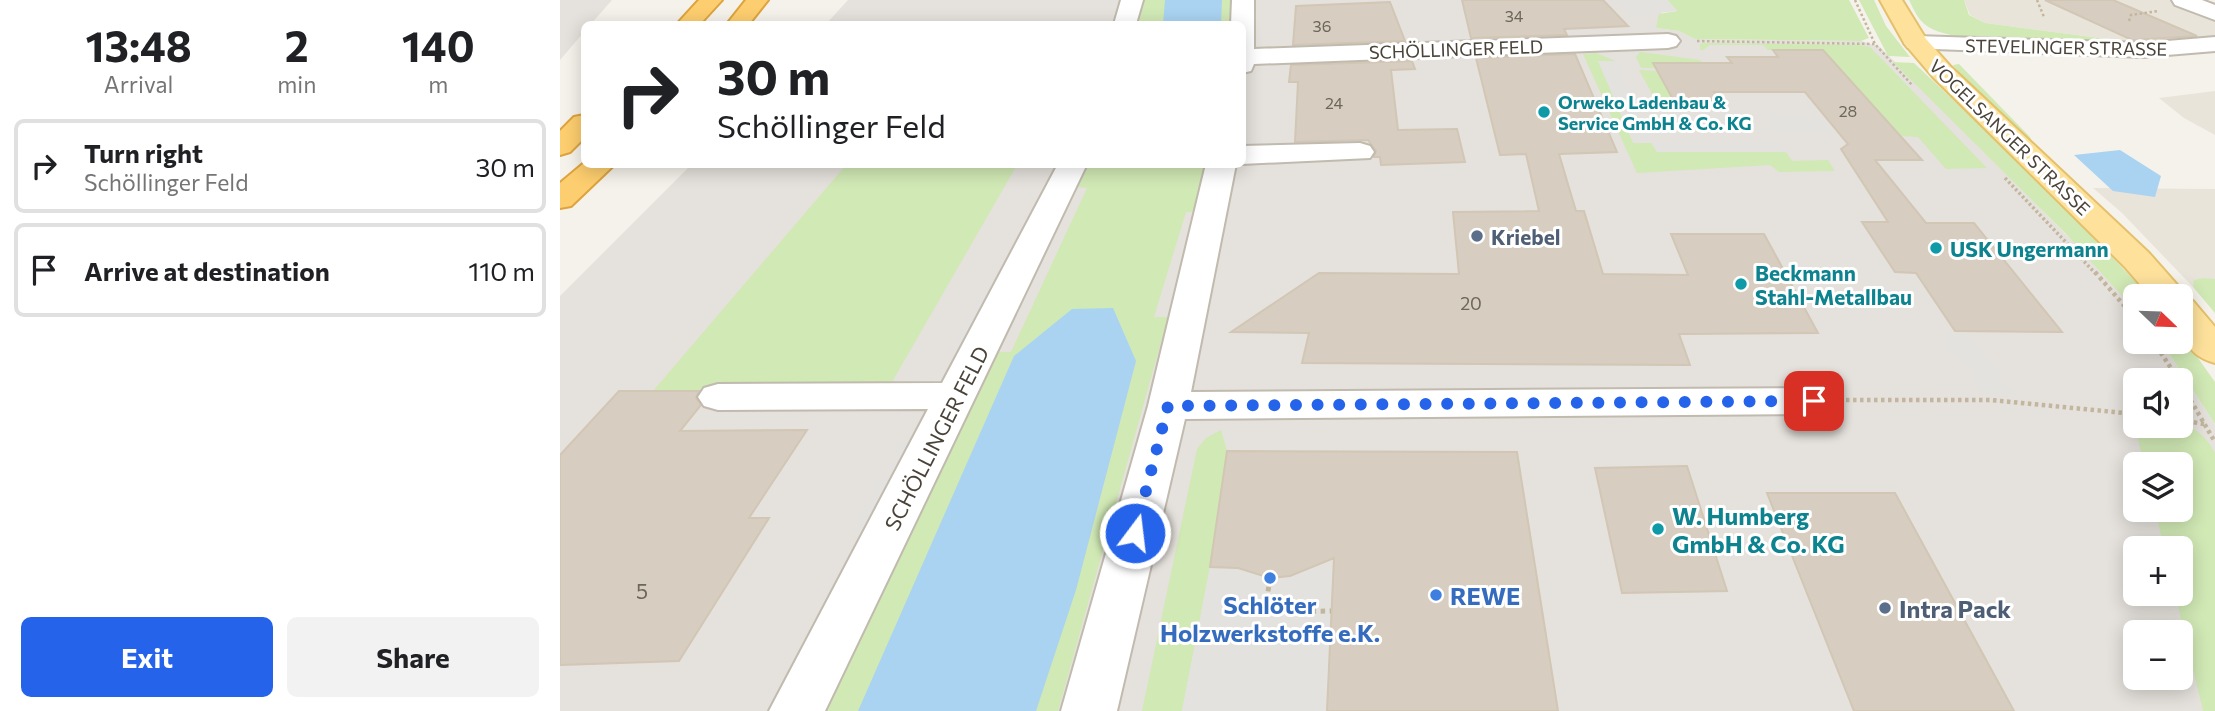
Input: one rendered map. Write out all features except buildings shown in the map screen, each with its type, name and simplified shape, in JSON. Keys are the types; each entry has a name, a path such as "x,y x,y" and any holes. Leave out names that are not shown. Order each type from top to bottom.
{"highway":[{"path":"691,21 711,0"},
{"path":"740,21 757,0"},
{"path":"560,146 581,126"},
{"path":"560,199 596,168"}],"main road":[{"name":"VOGELSANGER STRASSE","path":"1891,0 1916,43 1978,108 2137,260 2158,284"},
{"path":"2193,325 2215,351"}],"street":[{"path":"1126,21 1132,0"},
{"name":"SCHÖLLINGER FELD","path":"1243,0 1243,21"},
{"path":"2183,0 2215,13"},
{"name":"SCHÖLLINGER FELD","path":"1246,61 1668,41"},
{"name":"STEVELINGER STRASSE","path":"1916,43 2143,50 2215,44"},
{"path":"1246,155 1360,152"},
{"name":"SCHÖLLINGER FELD","path":"797,711 1071,168"},
{"path":"1089,711 1168,406 1220,168"},
{"path":"718,397 957,396"},
{"path":"1168,406 1814,401"}],"path":[{"path":"2036,0 2044,17"},
{"path":"1668,41 1875,44"},
{"path":"1814,401 1910,397 2012,401 2123,413"},
{"path":"2193,403 2215,442"},
{"path":"2193,423 2205,424"},
{"path":"1270,578 1265,612 1331,611"}],"shaded area":[{"path":"560,0 612,0 594,21 581,21 581,36 560,60"},
{"path":"848,0 1667,0 1656,28 1679,31 1695,39 1861,41 1880,47 2110,279 2123,295 2123,354 2169,354 2179,368 2123,368 2123,438 2193,438 2193,390 2215,424 2215,711 560,711 560,296 688,168 1246,168 1246,21 829,21"},
{"path":"1616,0 1667,0 1678,11 1631,16"},
{"path":"1964,0 2172,0 2215,18 2215,38 2113,45 2107,39 1985,23 1970,15"},
{"path":"1598,61 1616,61 1654,143 1779,142 1786,152 1657,152 1653,143 1633,143"},
{"path":"2215,91 2215,135 2184,118 2159,98"},
{"path":"1670,115 1728,115 1739,132 1680,132"},
{"path":"1765,116 1825,116 1838,132 1776,132"},
{"path":"2093,188 2215,189 2215,279 2195,280 2193,287 2122,213"},
{"path":"981,294 993,294 962,351 950,351"},
{"path":"1943,334 1971,334 2013,396 1982,393"},
{"path":"918,438 869,531 853,532 903,439"},
{"path":"1210,567 1238,568 1270,578 1290,576 1311,568 1334,568 1327,711 1182,711"}],"green space":[{"path":"1140,0 1232,0 1232,21 1136,21"},
{"path":"1667,0 1849,0 1869,38 1861,41 1695,39 1679,31 1656,28 1659,14 1677,11"},
{"path":"1859,0 1874,0 1886,26 1910,57 1888,56"},
{"path":"1909,0 1964,0 1969,15 1985,23 2107,39 2113,45 2016,43 1941,33 1927,26 1919,18"},
{"path":"1704,43 1870,47 1987,168 1946,169 1918,137 1901,136 1823,50 1768,50 1763,45 1710,45 1700,50 1700,44"},
{"path":"1640,52 1700,60 1709,69 1699,69 1695,63 1654,63 1656,68 1641,68 1636,57"},
{"path":"1596,53 1616,61 1599,61 1657,152 1786,152 1792,161 1828,160 1835,171 1779,172 1770,165 1637,173 1583,54"},
{"path":"1893,62 1914,63 2047,188 2138,284 2123,284 2123,297 2066,234"},
{"path":"1959,64 2030,137 2034,146 1961,76 1953,65"},
{"path":"1639,70 1657,71 1675,103 1669,106 1656,101"},
{"path":"843,168 1015,168 888,389 653,391"},
{"path":"1086,168 1209,168 1197,212 1186,212 1154,317 1168,317 1058,711 826,711 997,352 1011,352 1087,188 1077,187"},
{"path":"2215,279 2215,313 2193,287 2194,280"},
{"path":"2193,351 2215,382 2215,424 2193,390 2193,368 2179,368 2169,354 2193,354"},
{"path":"2193,429 2207,441 2215,453 2215,711 2203,711 2193,669 2193,620 2181,620 2178,606 2193,606 2193,536 2161,536 2158,522 2193,522 2193,452 2141,452 2138,438 2193,438"},
{"path":"1221,430 1227,451 1210,567 1182,711 1142,711 1197,449 1206,438"}],"water":[{"path":"1165,0 1222,0 1221,21 1163,21"},
{"path":"2120,150 2161,176 2155,197 2113,191 2074,155"},
{"path":"1113,308 1136,361 1076,590 1036,711 858,711 1014,356 1072,309"}],"place":[{"name":"Orweko Ladenbau & Service GmbH & Co. KG","path":"1544,112"},
{"name":"Kriebel","path":"1477,236"},
{"name":"USK Ungermann","path":"1936,248"},
{"name":"Beckmann Stahl-Metallbau","path":"1741,284"},
{"name":"W. Humberg GmbH & Co. KG","path":"1658,529"},
{"name":"Schlöter Holzwerkstoffe e.K.","path":"1270,578"},
{"name":"REWE","path":"1436,595"},
{"name":"Intra Pack","path":"1885,608"}],"route":[{"path":"1135,533 1168,406 1814,401"}]}
